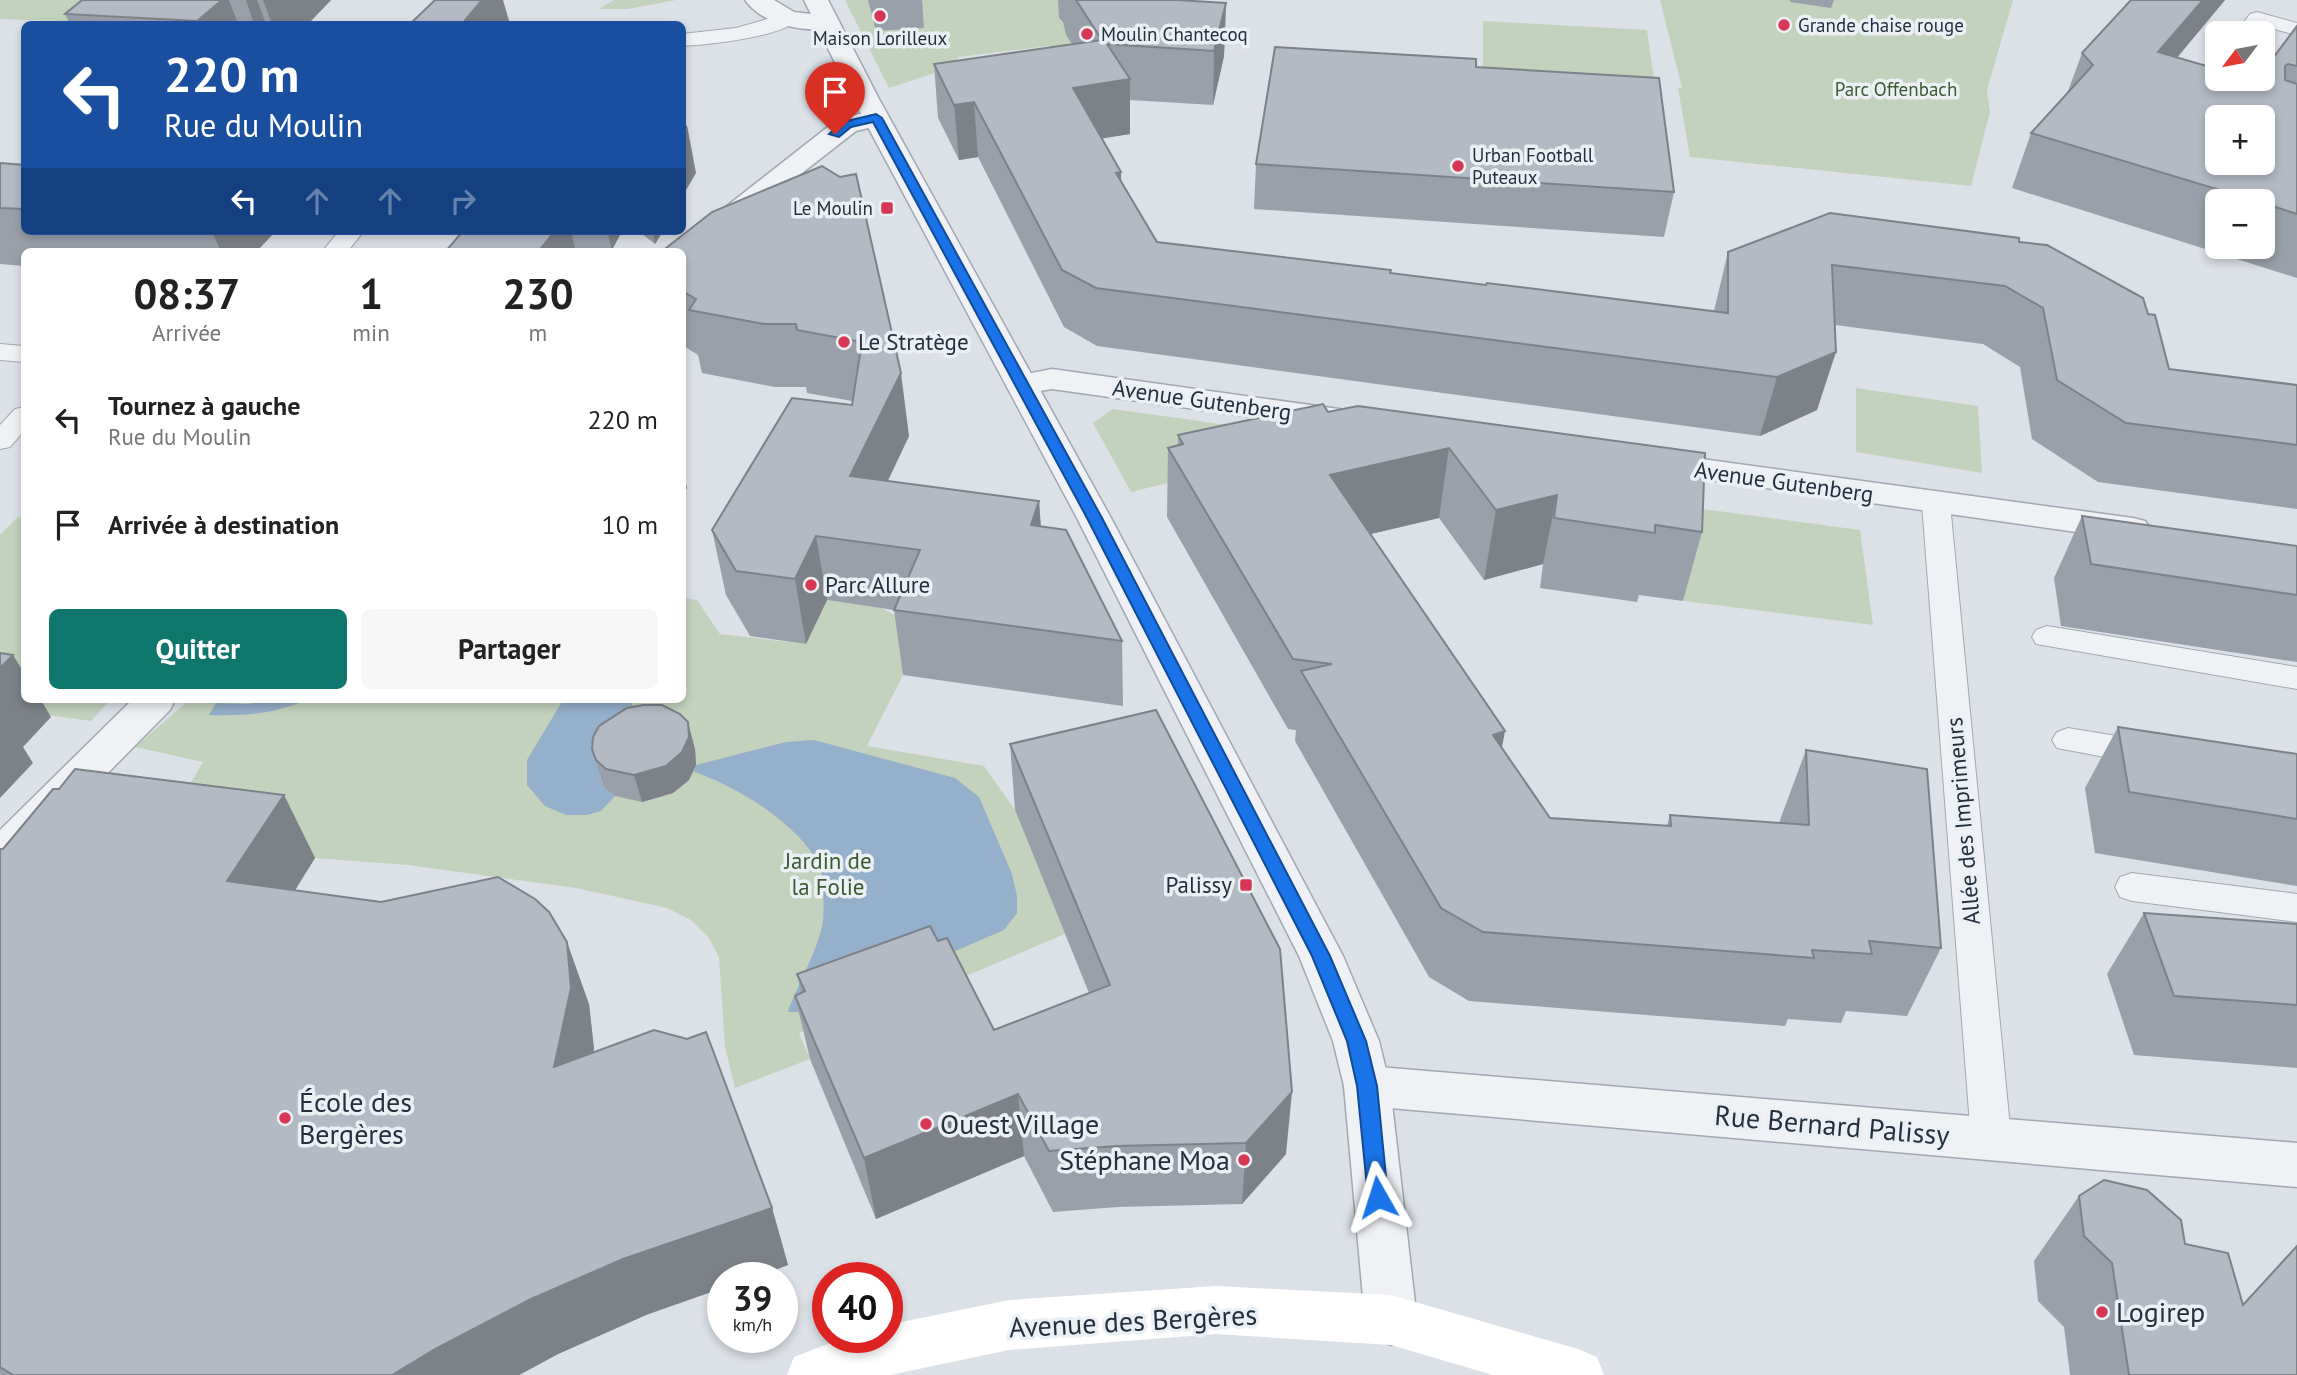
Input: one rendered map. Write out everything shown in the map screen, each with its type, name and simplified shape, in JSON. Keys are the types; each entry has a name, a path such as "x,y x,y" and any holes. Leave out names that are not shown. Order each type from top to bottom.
{"main road":[{"name":"Avenue des Bergères","path":"813,1375 865,1355 1009,1325 1216,1310 1391,1320 1578,1375"}],"street":[{"path":"757,0 788,19 821,11 876,118 1022,384 1317,949 1356,1041 1367,1086 1391,1320"},
{"path":"686,250 847,125 876,118"},
{"name":"Avenue Gutenberg","path":"1022,384 1052,379 1364,423"},
{"name":"Avenue Gutenberg","path":"1624,459 1936,504 2163,533"},
{"path":"0,856 153,703"},
{"name":"Rue Bernard Palissy","path":"1367,1086 2297,1165"}],"lane":[{"path":"686,40 722,38 766,28 788,19"},
{"path":"2275,23 2297,29"},
{"path":"0,352 21,354"},
{"path":"0,441 21,418"},
{"name":"Allée des Imprimeurs","path":"1936,504 1991,1138"},
{"path":"2047,637 2297,678"},
{"path":"2068,740 2176,758"},
{"path":"2132,887 2297,908"}],"green space":[{"path":"0,0 175,0 152,21 0,19"},
{"path":"614,0 676,0 628,9 599,9"},
{"path":"845,0 1148,0 1134,52 1049,46 959,57 944,70 889,88"},
{"name":"Parc Offenbach","path":"1660,0 2013,0 1987,90 1990,112 1971,186 1690,157 1678,88 1682,88"},
{"path":"1483,21 1647,30 1659,116 1483,69"},
{"path":"1856,388 1978,406 1982,473 1856,452"},
{"path":"1113,409 1320,438 1319,446 1131,492 1093,423"},
{"path":"1688,507 1860,530 1873,625 1684,601"},
{"path":"18,517 21,518 21,703 107,703 91,721 0,709 0,535"},
{"name":"Jardin de la Folie","path":"686,598 697,600 720,634 806,644 827,600 881,608 922,629 903,675 867,746 984,766 1015,810 1065,934 947,984 928,980 799,1033 810,1059 735,1088 725,1047 719,957 709,938 691,920 667,908 576,888 408,865 315,858 159,837 203,762 135,747 186,703 686,703"}],"water":[{"path":"216,703 298,703 259,713 209,715"},
{"path":"561,703 632,703 635,715 600,776 604,788 615,796 601,811 587,815 566,815 545,806 527,785 527,760"},
{"path":"814,740 955,778 979,797 1012,874 1017,896 1017,913 1004,930 930,962 800,1012 788,1012 812,956 823,921 820,867 798,837 766,809 728,787 694,772 696,765 786,742"}],"building":[{"path":"82,0 222,0 197,21 65,14"},
{"path":"435,0 482,0 464,21 413,21"},
{"path":"1076,0 1226,3 1214,51 1107,44 1130,79 1073,88 1121,172 1116,173 1157,242 1728,313 1728,252 1830,213 2019,238 2019,242 2047,245 2143,298 2148,314 2155,315 2169,369 2297,385 2297,445 2126,423 2057,380 2043,308 2005,286 1832,265 1836,352 1777,377 1096,288 1062,270 974,102 954,105 934,64 1102,40"},
{"path":"2131,0 2203,0 2158,52 2205,66 2205,91 2275,91 2275,55 2297,26 2297,66 2285,66 2285,80 2297,84 2297,214 2275,207 2275,189 2216,189 2031,133 2093,65 2082,53"},
{"path":"1275,47 1476,59 1476,67 1659,78 1674,192 1256,164"},
{"path":"0,163 21,165 21,209 0,208"},
{"path":"822,166 840,177 856,174 901,373 850,476 1039,501 1031,525 1066,530 1122,641 894,610 920,550 816,536 795,579 736,571 712,530 792,398 852,405 862,342 797,330 796,324 764,324 689,310 696,299 686,293 686,248 666,248 712,212"},
{"path":"460,235 552,235 541,248 448,248"},
{"path":"1323,404 1328,412 1358,406 1705,453 1702,532 1655,525 1655,533 1554,518 1557,495 1496,510 1449,448 1330,475 1505,731 1493,735 1550,818 1671,826 1670,815 1809,825 1806,750 1927,769 1941,948 1869,941 1872,954 1812,950 1814,958 1483,932 1441,908 1301,671 1332,664 1293,659 1168,448 1183,444 1178,435"},
{"path":"2082,516 2297,546 2297,595 2091,564"},
{"path":"0,653 13,655 0,668"},
{"path":"662,705 680,714 688,722 689,737 682,752 666,766 634,775 606,769 596,760 592,749 593,737 599,726 627,708"},
{"path":"1156,710 1280,949 1292,1092 1246,1143 1117,1146 1049,1151 1018,1094 864,1158 795,996 805,991 797,974 930,926 938,941 947,938 994,1030 1110,985 1010,744"},
{"path":"2118,727 2297,754 2297,819 2129,792"},
{"name":"École des Bergères","path":"75,769 284,795 227,881 381,902 498,877 535,899 549,912 567,942 571,988 554,1067 654,1030 687,1039 706,1032 772,1208 623,1259 531,1299 435,1349 392,1375 13,1375 0,1367 0,849 3,849 53,789 59,789"},
{"path":"2144,913 2297,924 2297,1005 2174,996"},
{"path":"2104,1180 2147,1190 2181,1220 2185,1244 2228,1253 2243,1305 2297,1246 2297,1375 2129,1375 2112,1263 2084,1236 2079,1196"}],"place":[{"name":"Maison Lorilleux","path":"880,16"},
{"name":"Grande chaise rouge","path":"1784,25"},
{"name":"Moulin Chantecoq","path":"1087,34"},
{"name":"Urban Football Puteaux","path":"1458,166"},
{"name":"Le Moulin","path":"887,208"},
{"name":"Le Stratège","path":"844,342"},
{"name":"Parc Allure","path":"811,585"},
{"name":"Palissy","path":"1246,885"},
{"name":"École des Bergères","path":"285,1118"},
{"name":"Ouest Village","path":"926,1124"},
{"name":"Stéphane Moa","path":"1244,1160"},
{"name":"Logirep","path":"2102,1312"}],"route":[{"path":"835,134 847,125 876,118 1094,518 1287,889 1321,956 1356,1041 1367,1086 1378,1197"}]}
